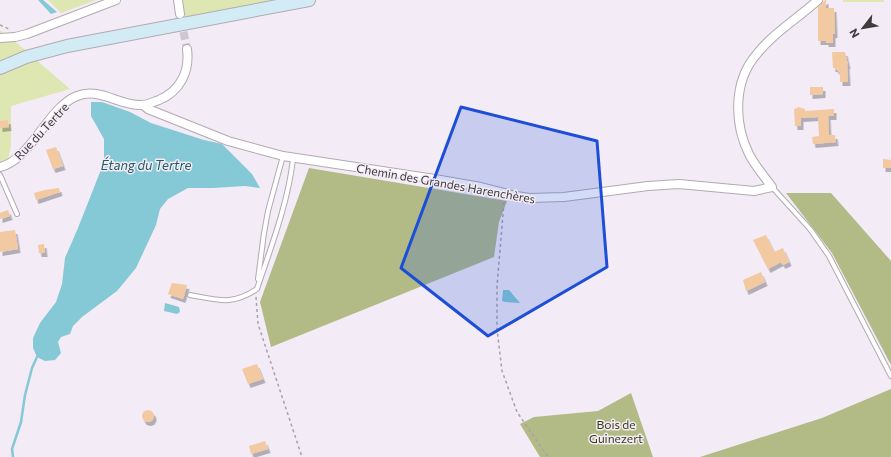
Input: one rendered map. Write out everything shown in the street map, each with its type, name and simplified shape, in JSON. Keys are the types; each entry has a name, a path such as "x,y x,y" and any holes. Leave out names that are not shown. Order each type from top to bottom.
{"main road":[{"path":"0,68 26,57 67,46 309,0"}],"street":[{"path":"0,38 16,37 27,34 116,0"},
{"path":"178,0 180,14"},
{"path":"772,187 755,164 743,139 739,122 738,104 740,86 755,56 778,32 818,0"},
{"name":"Rue du Tertre","path":"0,167 9,164 18,157 62,106 76,96 94,94 142,105 163,98 179,86 187,68 187,49"},
{"name":"Chemin des Grandes Harenchères","path":"142,105 148,109 228,141 283,156 435,179 481,187 516,196 542,199 648,186 679,184 754,191 772,187"}],"lane":[{"path":"257,290 267,218 283,156"},
{"path":"190,295 225,301 245,297 257,290 280,221 292,171 293,158"},
{"path":"0,175 16,214"},
{"path":"772,187 810,229 829,256 891,376"}],"path":[{"path":"0,25 15,31"},
{"path":"505,193 496,286 497,329 502,371 517,412 548,457"},
{"path":"257,290 256,301 258,324 302,457"}],"highlighted area":[{"path":"461,107 597,141 607,267 488,336 401,268"}],"green space":[{"path":"48,0 96,0 61,13"},
{"path":"182,0 280,0 185,17"},
{"path":"843,0 884,0 884,2 843,2"},
{"path":"0,30 28,52 0,63"},
{"path":"35,59 70,89 11,106 11,146 8,160 0,165 0,74"},
{"path":"309,168 507,201 499,222 494,257 271,347 260,302"},
{"path":"786,193 831,193 891,261 891,365 832,253"},
{"path":"891,389 891,457 700,457 822,418"},
{"name":"Bois de Guinezert","path":"631,393 653,457 540,457 520,424 534,417 598,411"}],"water":[{"path":"38,0 43,0 57,12 51,14"},
{"name":"Étang du Tertre","path":"91,102 102,102 130,112 151,123 204,140 222,144 252,174 260,188 245,186 188,188 168,199 160,209 156,225 136,268 117,291 82,317 73,326 70,334 61,337 58,342 61,353 55,360 45,361 37,357 33,348 33,338 40,323 56,302 62,284 65,258 104,162 104,139 91,116"},
{"path":"503,290 509,290 520,303 502,301"},
{"path":"165,303 179,307 180,312 177,314 164,311"}],"building":[{"path":"825,0 826,8 834,8 835,34 833,34 833,43 818,41 818,7"},
{"path":"832,52 845,52 848,65 848,82 840,82 840,73 833,68"},
{"path":"810,87 823,87 823,94 810,95"},
{"path":"798,107 805,109 805,111 834,109 834,116 828,116 829,135 835,135 836,142 813,144 812,137 819,136 818,117 801,118 801,126 795,126 794,109"},
{"path":"8,120 9,127 0,128 0,121"},
{"path":"56,147 63,166 53,169 46,150"},
{"path":"883,159 891,160 891,168 883,168"},
{"path":"59,188 60,192 36,200 34,193"},
{"path":"8,210 10,216 0,219 0,213"},
{"path":"15,230 18,249 0,252 0,232"},
{"path":"766,235 774,252 783,248 789,262 783,265 781,262 768,269 753,240"},
{"path":"44,244 45,253 39,253 38,245"},
{"path":"761,272 765,282 746,291 743,280"},
{"path":"172,283 187,285 183,299 168,294"},
{"path":"257,364 263,379 248,384 242,369"},
{"path":"146,410 150,410 154,416 150,422 146,422 142,418 142,414"},
{"path":"265,441 268,449 251,454 249,446"}],"waterway":[{"path":"13,457 12,449 21,422 25,395 32,368 37,357"}],"tunnel":[{"path":"181,20 187,49"}]}
